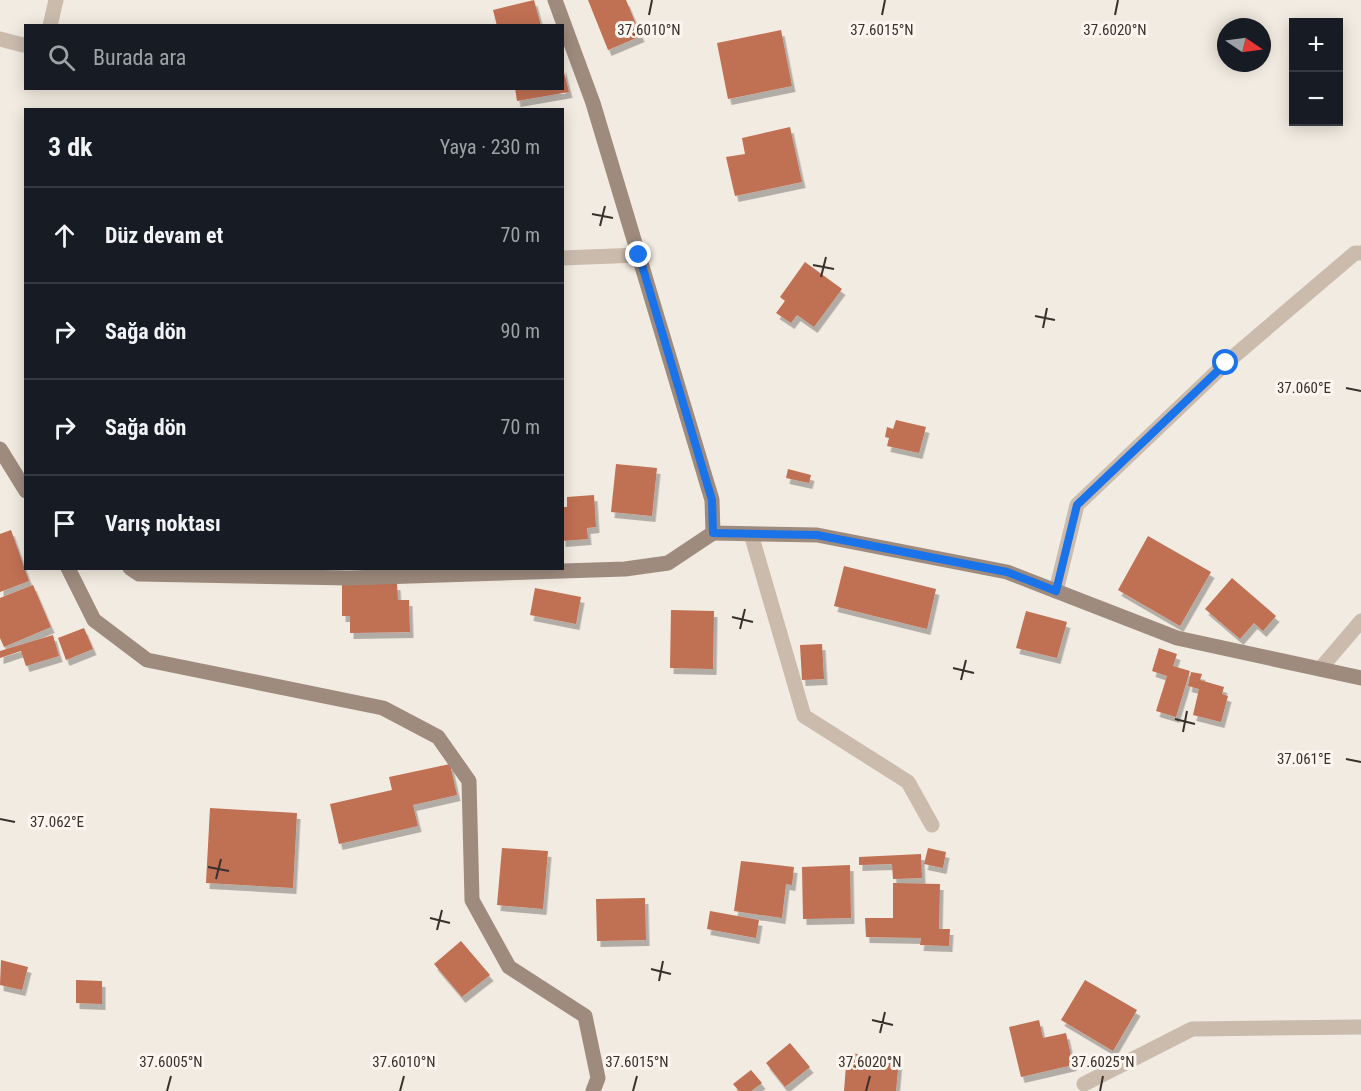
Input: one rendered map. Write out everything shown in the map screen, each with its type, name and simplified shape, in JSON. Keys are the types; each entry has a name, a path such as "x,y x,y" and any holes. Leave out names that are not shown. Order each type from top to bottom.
{"street":[{"path":"50,24 56,0"},
{"path":"555,0 564,24"},
{"path":"564,24 593,103 712,500 713,533"},
{"path":"0,39 24,45"},
{"path":"1056,591 1077,505 1226,363 1354,253 1361,253"},
{"path":"564,258 639,255"},
{"path":"0,449 24,488"},
{"path":"133,570 139,574 350,578 625,569 668,563 713,533 817,535 1007,572 1177,638 1361,678"},
{"path":"751,534 804,716 908,782 932,825"},
{"path":"69,570 94,620 147,660 383,708 438,737 469,781 472,900 509,967 585,1016 598,1078 593,1091"},
{"path":"1320,669 1361,621"},
{"path":"1084,1084 1192,1029 1361,1027"}],"building":[{"path":"534,0 540,24 496,24 493,10"},
{"path":"588,0 626,0 641,36 608,50"},
{"path":"781,30 792,86 728,99 717,43"},
{"path":"564,73 569,92 517,101 515,90 564,90"},
{"path":"790,127 802,182 735,196 726,157 745,154 742,138"},
{"path":"805,262 842,289 814,327 797,315 791,323 776,313 785,301 780,297"},
{"path":"896,420 926,427 919,453 887,446 889,438 885,437 887,427 893,429"},
{"path":"616,464 657,468 652,516 611,512"},
{"path":"788,469 811,475 809,483 786,478"},
{"path":"594,495 596,527 587,528 588,539 564,541 564,507 567,507 567,497"},
{"path":"11,530 29,581 0,592 0,534"},
{"path":"1148,536 1211,572 1180,626 1118,590"},
{"path":"844,566 936,589 927,629 834,606"},
{"path":"1232,578 1276,616 1263,631 1254,623 1240,639 1205,609"},
{"path":"342,584 397,584 398,600 409,600 410,632 350,633 350,616 342,616"},
{"path":"33,585 51,627 4,647 0,638 0,598"},
{"path":"535,588 581,597 576,624 530,615"},
{"path":"671,610 714,611 713,669 670,668"},
{"path":"1026,611 1067,622 1057,658 1016,648"},
{"path":"84,628 93,649 66,660 58,638"},
{"path":"53,635 59,656 26,666 21,651 0,658 0,651"},
{"path":"822,644 824,679 802,680 800,645"},
{"path":"1159,648 1177,654 1173,666 1190,671 1176,717 1156,711 1167,676 1152,671"},
{"path":"1191,672 1202,674 1200,680 1224,687 1222,694 1228,696 1221,722 1193,715 1199,689 1188,686"},
{"path":"450,764 457,795 413,805 418,826 339,844 330,804 392,790 389,777"},
{"path":"210,808 297,813 293,888 206,883"},
{"path":"502,848 548,851 543,909 497,905"},
{"path":"928,848 946,852 943,868 924,864"},
{"path":"921,854 922,878 893,879 892,864 859,865 859,857"},
{"path":"741,861 794,867 792,885 786,884 782,918 734,911"},
{"path":"850,865 851,918 803,919 802,867"},
{"path":"893,883 940,884 939,929 950,929 949,946 920,945 921,938 866,937 865,918 893,918"},
{"path":"645,898 646,940 597,941 596,899"},
{"path":"710,911 759,920 756,938 707,929"},
{"path":"461,941 490,975 462,997 434,964"},
{"path":"1,960 28,967 22,990 0,985"},
{"path":"76,980 102,981 102,1004 76,1003"},
{"path":"1085,980 1137,1010 1113,1051 1061,1020"},
{"path":"1039,1020 1043,1038 1066,1033 1073,1065 1021,1077 1009,1027"},
{"path":"790,1043 810,1067 785,1087 766,1063"},
{"path":"847,1053 899,1058 896,1091 844,1091"},
{"path":"751,1070 762,1083 751,1091 739,1091 733,1084"}],"route":[{"path":"639,255 712,500 713,533 817,535 1007,572 1056,591 1077,505 1226,363"}]}
